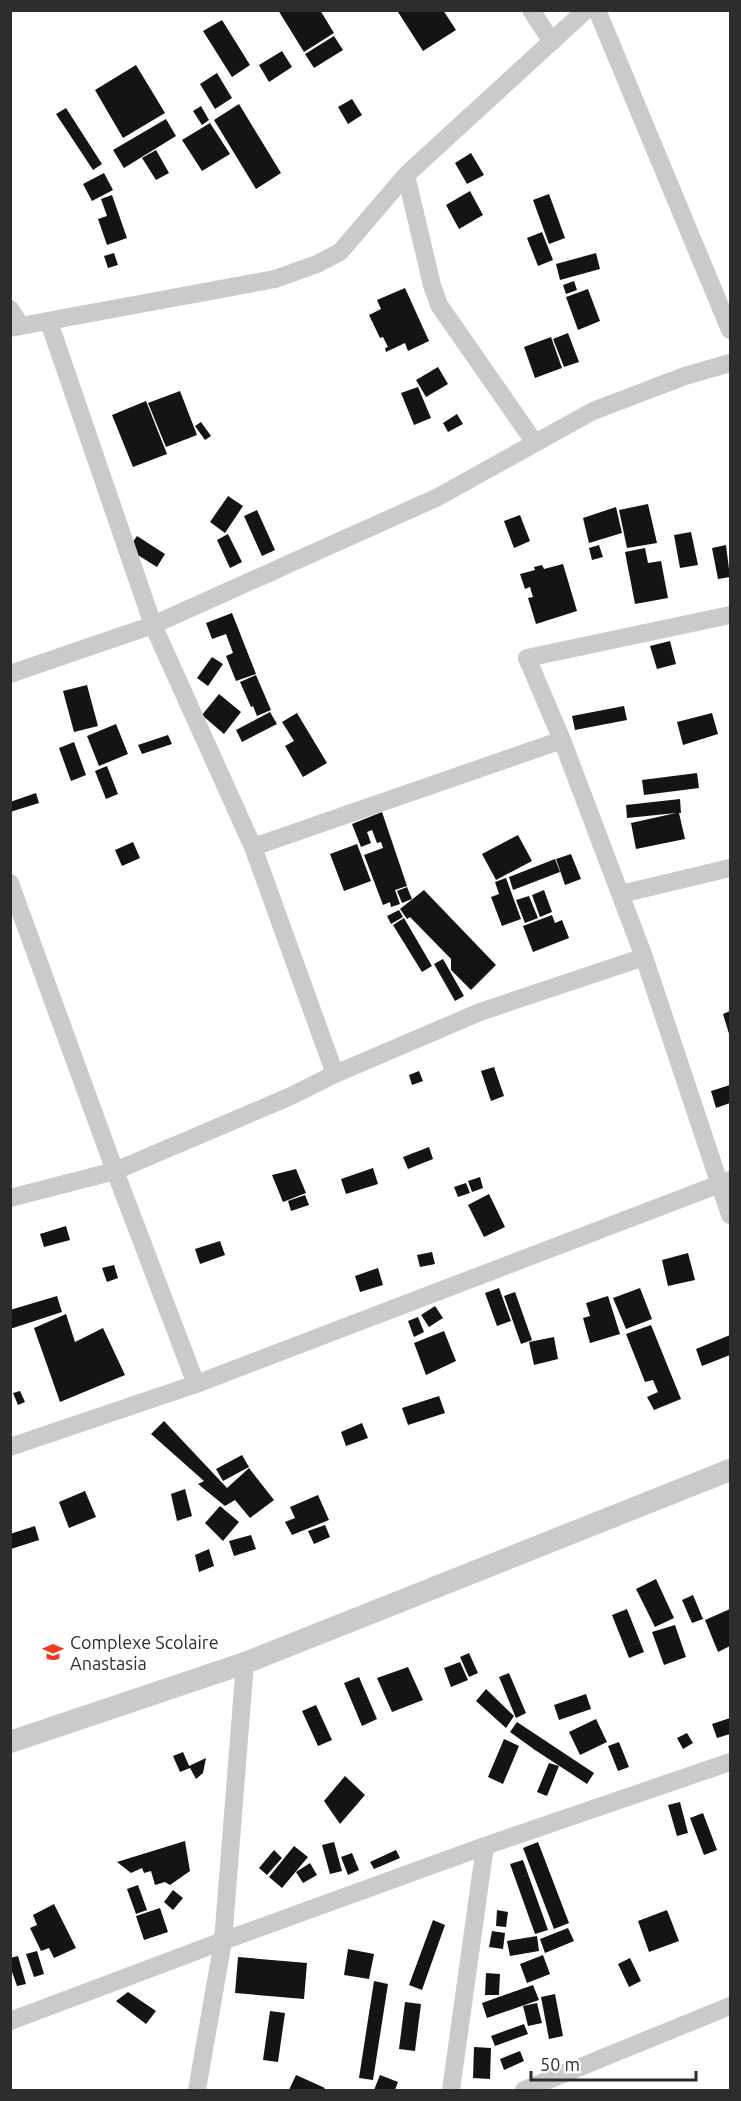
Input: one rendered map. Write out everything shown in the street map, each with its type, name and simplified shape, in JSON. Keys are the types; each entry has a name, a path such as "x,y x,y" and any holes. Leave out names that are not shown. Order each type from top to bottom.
{"street":[{"path":"531,10 552,42"},
{"path":"10,309 16,327 275,279 317,264 340,252 406,175 586,10"},
{"path":"597,10 730,330"},
{"path":"406,175 432,285 439,305 535,444"},
{"path":"49,322 153,625 253,847 335,1074"},
{"path":"10,674 153,625 438,497 593,411 685,376 730,363"},
{"path":"730,615 527,658 562,740 644,957 726,1182 730,1215"},
{"path":"253,847 562,740"},
{"path":"621,894 730,868"},
{"path":"10,883 115,1171 196,1384"},
{"path":"10,1198 115,1171 480,1012 644,957"},
{"path":"10,1447 196,1384 726,1182"},
{"path":"10,1742 244,1663 730,1470"},
{"path":"196,2091 223,1941 244,1663"},
{"path":"10,2021 486,1846 730,1762"},
{"path":"451,2091 486,1846"},
{"path":"524,2091 730,2006"}],"building":[{"path":"278,10 320,10 334,33 304,52"},
{"path":"400,10 443,10 456,30 423,51 398,12"},
{"path":"222,20 250,65 232,77 203,31"},
{"path":"334,36 343,50 314,68 305,54"},
{"path":"282,51 292,67 269,82 259,65"},
{"path":"136,65 165,113 123,138 95,90"},
{"path":"217,73 232,98 215,109 200,84"},
{"path":"352,99 362,115 348,124 338,107"},
{"path":"239,104 281,173 256,189 214,120"},
{"path":"201,106 209,120 202,125 193,111"},
{"path":"66,108 102,164 93,170 56,114"},
{"path":"166,119 176,136 124,168 113,150"},
{"path":"210,123 230,154 202,171 182,140"},
{"path":"156,150 169,173 156,180 142,158"},
{"path":"471,153 484,175 467,184 455,163"},
{"path":"104,173 113,190 92,201 83,184"},
{"path":"470,191 483,215 459,229 446,205"},
{"path":"549,194 565,238 549,244 533,200"},
{"path":"112,195 127,238 107,245 98,219 107,216 101,199"},
{"path":"542,232 553,260 538,266 527,238"},
{"path":"114,253 118,265 108,268 104,256"},
{"path":"596,253 600,269 560,280 556,264"},
{"path":"574,281 577,290 566,294 563,285"},
{"path":"405,288 429,341 408,351 405,343 386,352 385,348 388,347 383,337 380,338 369,315 381,309 377,300"},
{"path":"588,289 600,321 578,330 566,297"},
{"path":"568,333 579,362 564,367 553,339"},
{"path":"551,337 562,368 535,378 524,347"},
{"path":"438,367 448,384 426,397 416,380"},
{"path":"418,387 431,418 414,425 401,393"},
{"path":"180,391 197,435 166,447 148,403"},
{"path":"146,401 167,454 133,467 112,415"},
{"path":"457,414 463,424 448,432 443,423"},
{"path":"201,422 211,436 205,440 195,426"},
{"path":"228,496 243,506 225,533 210,522"},
{"path":"648,504 657,543 627,548 619,510"},
{"path":"616,507 622,533 589,543 583,518"},
{"path":"257,510 275,550 262,556 244,516"},
{"path":"520,515 530,541 514,548 504,521"},
{"path":"691,532 698,565 680,568 674,535"},
{"path":"228,534 242,562 230,568 217,540"},
{"path":"137,536 165,554 157,567 128,549"},
{"path":"599,545 603,557 592,560 589,548"},
{"path":"726,545 730,577 718,579 712,548"},
{"path":"645,548 648,563 661,561 668,598 635,604 625,552"},
{"path":"563,564 577,611 536,624 528,598 533,597 530,587 525,589 520,574 535,570 534,567 542,565 544,569"},
{"path":"232,613 256,674 236,681 226,656 233,653 226,634 212,639 206,623"},
{"path":"670,641 676,664 657,669 650,646"},
{"path":"212,657 223,664 208,686 197,678"},
{"path":"256,675 271,710 257,716 240,682"},
{"path":"87,685 98,726 74,732 63,691"},
{"path":"219,694 241,712 224,734 202,715"},
{"path":"624,706 627,720 575,730 572,716"},
{"path":"270,712 277,724 242,742 236,730"},
{"path":"297,713 327,763 303,777 285,746 294,741 282,722"},
{"path":"712,713 718,734 683,745 677,722"},
{"path":"116,724 128,754 99,766 87,736"},
{"path":"168,735 172,744 142,754 138,745"},
{"path":"74,742 86,775 71,781 59,748"},
{"path":"107,766 118,794 106,799 95,771"},
{"path":"697,773 699,788 644,795 642,780"},
{"path":"36,793 39,803 10,812 10,802"},
{"path":"680,799 681,813 679,813 685,839 636,849 631,823 676,813 627,818 626,805"},
{"path":"382,812 407,886 395,890 400,904 391,907 390,902 383,905 364,855 383,848 381,842 377,843 372,830 367,832 371,843 361,847 352,824"},
{"path":"518,835 532,861 496,880 482,854"},
{"path":"133,842 140,858 122,866 115,850"},
{"path":"357,844 371,881 344,891 330,854"},
{"path":"571,854 581,879 565,885 556,859"},
{"path":"555,859 560,872 513,890 509,877"},
{"path":"506,878 521,919 502,926 491,897 499,894 495,882"},
{"path":"407,887 412,899 402,903 397,891"},
{"path":"424,890 496,965 471,990 451,970 451,959 410,917 407,919 400,909"},
{"path":"544,890 552,912 540,917 532,895"},
{"path":"529,896 538,918 525,923 516,900"},
{"path":"399,910 403,917 391,924 387,916"},
{"path":"552,915 555,923 562,920 569,938 533,952 523,926"},
{"path":"404,918 432,966 422,972 393,925"},
{"path":"443,959 464,996 455,1001 434,964"},
{"path":"730,1011 730,1037 723,1014"},
{"path":"494,1067 504,1096 491,1101 481,1071"},
{"path":"419,1071 423,1081 412,1085 409,1075"},
{"path":"730,1085 730,1103 716,1108 711,1091"},
{"path":"429,1147 433,1159 408,1169 403,1157"},
{"path":"373,1168 378,1184 346,1194 341,1179"},
{"path":"296,1169 306,1193 283,1202 272,1175"},
{"path":"480,1177 483,1188 472,1192 468,1181"},
{"path":"466,1183 470,1193 458,1197 454,1187"},
{"path":"489,1194 505,1227 484,1237 468,1205"},
{"path":"305,1195 309,1205 291,1211 288,1201"},
{"path":"66,1226 70,1240 44,1247 40,1234"},
{"path":"220,1241 225,1255 200,1264 195,1249"},
{"path":"432,1252 435,1264 420,1267 417,1255"},
{"path":"688,1253 695,1280 668,1286 662,1260"},
{"path":"114,1265 118,1278 107,1282 102,1268"},
{"path":"378,1268 383,1285 360,1292 355,1276"},
{"path":"499,1288 511,1321 497,1326 485,1293"},
{"path":"640,1288 652,1319 626,1329 613,1298"},
{"path":"515,1292 532,1340 521,1344 504,1296"},
{"path":"57,1296 62,1312 10,1329 10,1310"},
{"path":"608,1296 620,1334 590,1343 583,1318 590,1316 586,1303"},
{"path":"435,1306 443,1318 429,1327 421,1315"},
{"path":"66,1314 75,1342 103,1328 125,1375 60,1402 34,1328"},
{"path":"418,1317 424,1332 414,1337 408,1321"},
{"path":"651,1325 681,1399 654,1410 647,1397 658,1392 653,1380 645,1382 626,1334"},
{"path":"444,1331 456,1361 426,1375 414,1343"},
{"path":"730,1335 730,1355 702,1366 696,1349"},
{"path":"554,1337 558,1359 534,1365 529,1342"},
{"path":"20,1391 25,1402 18,1405 13,1393"},
{"path":"439,1396 445,1413 408,1425 402,1408"},
{"path":"164,1421 227,1488 249,1468 274,1500 250,1518 235,1500 225,1506 198,1484 204,1481 151,1434"},
{"path":"362,1423 368,1438 346,1446 341,1432"},
{"path":"242,1455 249,1467 223,1481 216,1469"},
{"path":"185,1489 192,1516 177,1521 171,1494"},
{"path":"85,1491 96,1517 69,1528 59,1502"},
{"path":"318,1495 329,1520 292,1535 285,1522 295,1518 290,1507"},
{"path":"220,1506 239,1522 223,1541 205,1523"},
{"path":"325,1525 330,1537 314,1544 308,1531"},
{"path":"35,1526 39,1540 11,1549 10,1534"},
{"path":"251,1535 256,1549 234,1556 229,1541"},
{"path":"209,1549 214,1566 199,1572 195,1555"},
{"path":"656,1579 674,1618 655,1627 636,1589"},
{"path":"693,1595 703,1619 692,1623 682,1600"},
{"path":"627,1609 644,1652 629,1658 612,1615"},
{"path":"730,1609 730,1646 718,1652 705,1620"},
{"path":"675,1625 686,1657 664,1665 652,1632"},
{"path":"469,1653 478,1673 469,1677 460,1657"},
{"path":"460,1662 468,1680 451,1687 444,1668"},
{"path":"408,1667 423,1700 392,1712 377,1678"},
{"path":"509,1673 526,1713 516,1718 499,1677"},
{"path":"359,1677 377,1719 362,1726 344,1683"},
{"path":"486,1689 514,1716 506,1728 476,1701"},
{"path":"586,1694 591,1709 559,1720 554,1705"},
{"path":"316,1705 332,1740 318,1746 302,1711"},
{"path":"730,1718 730,1734 717,1738 712,1724"},
{"path":"596,1719 607,1742 580,1755 569,1732"},
{"path":"517,1722 594,1773 587,1784 510,1732"},
{"path":"687,1733 693,1743 683,1749 677,1738"},
{"path":"504,1739 519,1746 503,1784 488,1777"},
{"path":"619,1742 629,1767 618,1771 608,1746"},
{"path":"183,1752 190,1768 180,1772 173,1756"},
{"path":"206,1758 203,1773 196,1779 189,1766"},
{"path":"549,1763 559,1766 547,1796 537,1792"},
{"path":"345,1776 365,1795 340,1824 324,1801"},
{"path":"680,1802 688,1833 677,1836 668,1805"},
{"path":"703,1813 717,1850 704,1855 690,1818"},
{"path":"185,1841 190,1871 170,1885 165,1882 155,1885 151,1871 144,1873 142,1868 131,1873 117,1862"},
{"path":"334,1842 342,1871 330,1874 322,1845"},
{"path":"538,1842 569,1923 554,1929 523,1848"},
{"path":"294,1846 308,1857 282,1888 269,1877"},
{"path":"274,1850 282,1858 267,1875 259,1868"},
{"path":"396,1850 400,1858 374,1869 370,1862"},
{"path":"352,1853 359,1870 348,1875 341,1857"},
{"path":"523,1860 548,1930 535,1934 510,1864"},
{"path":"310,1863 317,1875 303,1883 296,1872"},
{"path":"138,1885 147,1910 136,1914 127,1889"},
{"path":"173,1890 183,1898 173,1910 164,1902"},
{"path":"54,1904 76,1948 54,1958 49,1948 41,1951 30,1928 37,1925 33,1915"},
{"path":"160,1908 168,1932 144,1940 136,1916"},
{"path":"497,1910 508,1912 506,1927 496,1926"},
{"path":"667,1910 679,1941 649,1952 638,1921"},
{"path":"433,1920 445,1925 422,1990 409,1985"},
{"path":"568,1928 574,1941 545,1953 540,1939"},
{"path":"492,1931 505,1933 503,1949 489,1947"},
{"path":"537,1936 539,1951 510,1956 507,1941"},
{"path":"348,1949 374,1954 369,1979 344,1975"},
{"path":"37,1951 44,1974 34,1977 26,1954"},
{"path":"543,1955 550,1974 527,1983 520,1964"},
{"path":"18,1956 26,1984 17,1986 10,1966 10,1958"},
{"path":"238,1957 307,1963 304,1999 235,1993"},
{"path":"630,1958 641,1981 629,1987 618,1964"},
{"path":"486,1973 500,1974 499,1995 485,1995"},
{"path":"374,1981 388,1984 373,2080 359,2078"},
{"path":"533,1985 539,2000 487,2018 482,2003"},
{"path":"128,1992 156,2011 146,2024 116,2001"},
{"path":"555,1994 563,2036 549,2039 541,1997"},
{"path":"405,2002 421,2004 415,2051 399,2049"},
{"path":"537,2003 542,2023 528,2026 523,2006"},
{"path":"270,2011 285,2013 278,2062 263,2060"},
{"path":"524,2024 528,2034 495,2046 491,2036"},
{"path":"474,2047 491,2048 490,2079 473,2078"},
{"path":"520,2051 524,2061 504,2070 500,2059"},
{"path":"296,2075 325,2088 323,2090 289,2090"},
{"path":"380,2075 398,2082 395,2090 374,2090"}],"place":[{"name":"Complexe Scolaire Anastasia","path":"53,1652"}]}
